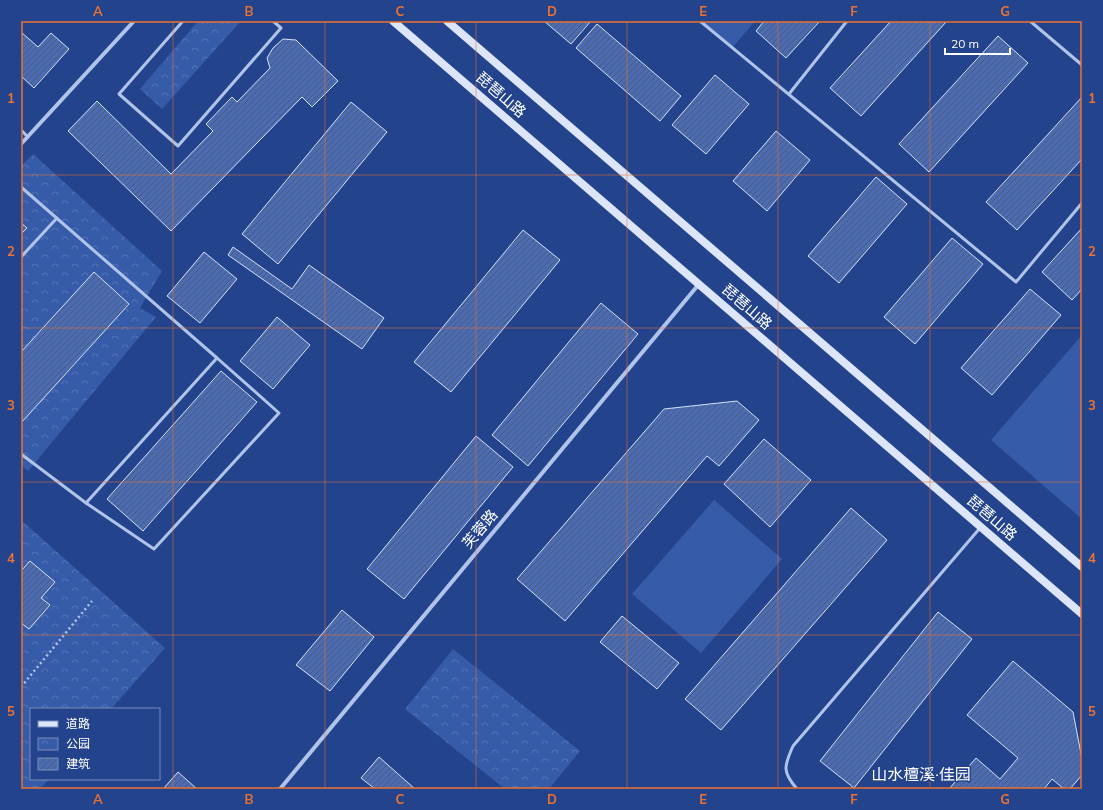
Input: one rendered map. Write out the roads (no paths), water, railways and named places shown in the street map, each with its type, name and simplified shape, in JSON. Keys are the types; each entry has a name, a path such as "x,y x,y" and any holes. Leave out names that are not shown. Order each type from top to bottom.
{"main road":[{"name":"琵琶山路","path":"393,21 1082,614"},
{"name":"琵琶山路","path":"447,21 1082,567"}],"street":[{"path":"21,144 134,21"},
{"name":"芙蓉路","path":"280,789 699,284"}],"lane":[{"path":"183,21 119,94 178,146 281,28 273,21"},
{"path":"700,21 1016,282 1082,203"},
{"path":"789,94 847,21"},
{"path":"1030,21 1082,65"},
{"path":"21,130 28,137"},
{"path":"21,187 280,413 154,549 86,503 21,454"},
{"path":"21,257 57,218"},
{"path":"86,503 217,358"},
{"path":"797,789 788,779 785,762 793,746 981,527"}],"district":[{"name":"山水檀溪·佳园","path":"921,774"}]}
